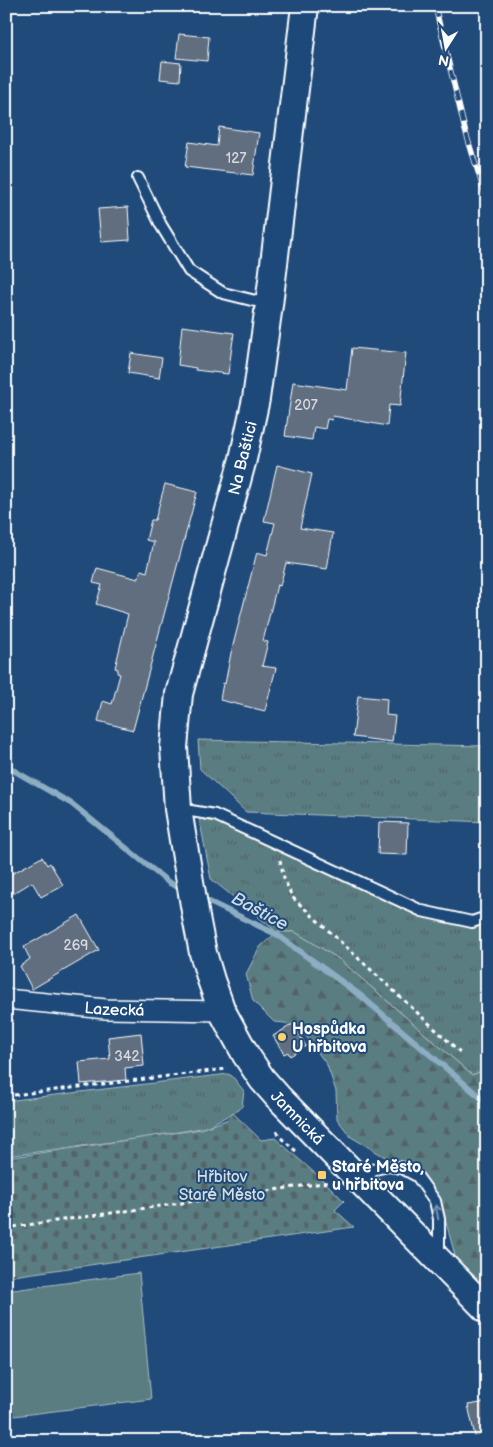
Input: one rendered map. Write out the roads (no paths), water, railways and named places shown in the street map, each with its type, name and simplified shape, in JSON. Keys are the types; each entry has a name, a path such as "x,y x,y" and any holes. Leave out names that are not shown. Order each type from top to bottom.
{"main road":[{"name":"Na Baštici","path":"194,906 178,809 174,747 179,694 250,427 260,373 305,6"},
{"name":"Jamnická","path":"194,906 203,953 222,1011 262,1079 361,1183 487,1310"}],"street":[{"name":"Lazecká","path":"6,999 106,1009 222,1011"}],"lane":[{"path":"138,178 161,225 189,271 223,293 269,304"},
{"path":"178,809 215,815 422,911 472,922 487,917"},
{"path":"361,1183 375,1169 389,1166 402,1168 417,1176 435,1200 439,1219 438,1260"}],"waterway":[{"name":"Baštice","path":"6,766 72,804 168,882 185,891"},
{"name":"Baštice","path":"201,898 276,934 361,996 487,1103"}],"railway":[{"path":"435,6 465,130 487,201"}],"place":[{"name":"Hospůdka U hřbitova","path":"282,1037"},
{"name":"Staré Město, u hřbitova","path":"322,1175"}],"park label":[{"name":"Hřbitov Staré Město","path":"222,1185"}]}
